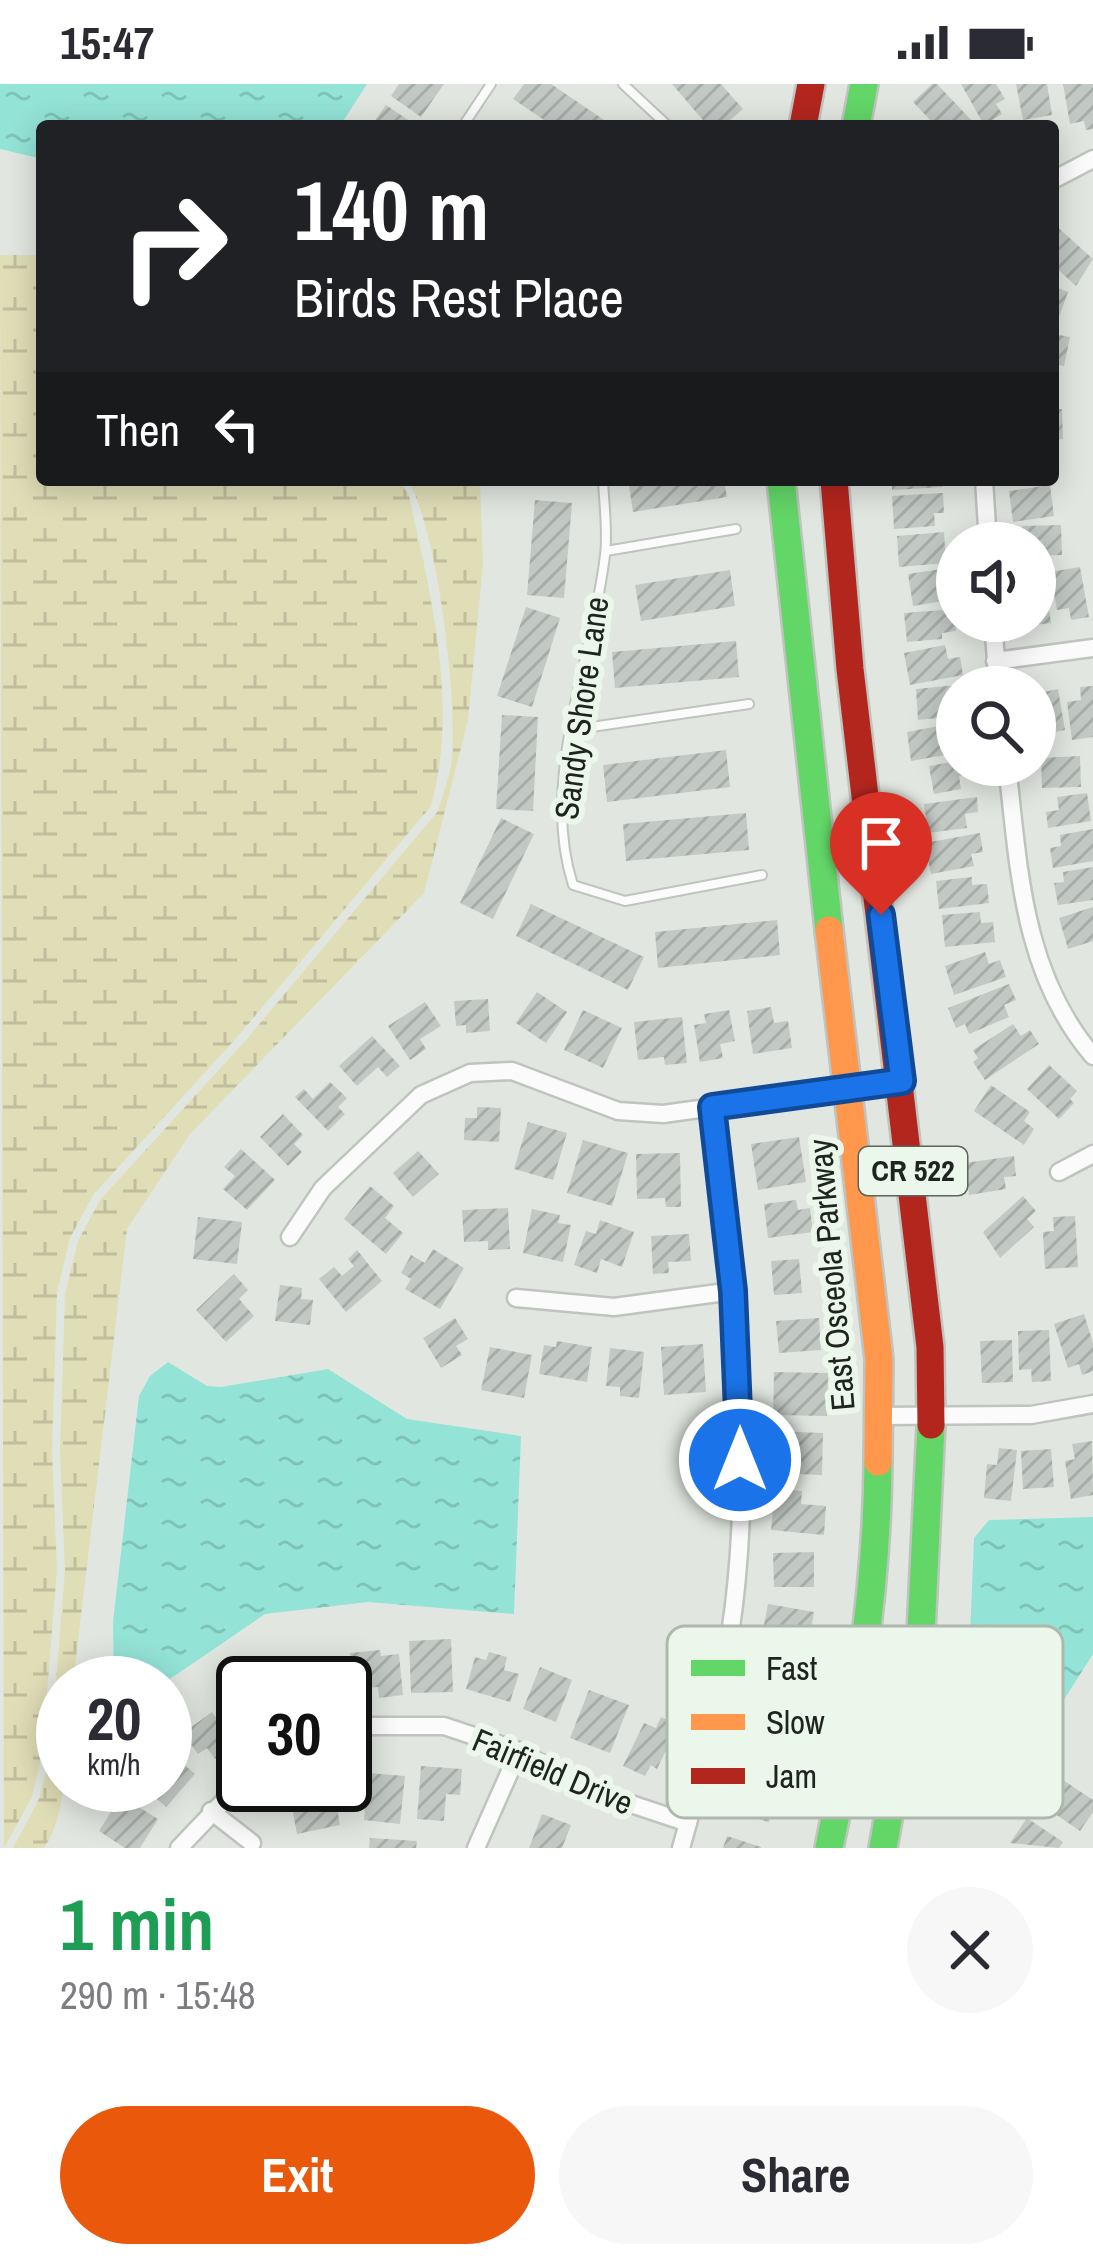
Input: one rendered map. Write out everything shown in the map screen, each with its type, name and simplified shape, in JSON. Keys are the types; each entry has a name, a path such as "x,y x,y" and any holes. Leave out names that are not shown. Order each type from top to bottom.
{"main road":[{"path":"804,120 811,84"},
{"path":"857,120 864,84"},
{"name":"East Osceola Parkway","path":"781,486 788,582 875,1304 880,1416 868,1626"},
{"name":"CR 522","path":"834,486 848,650 925,1269 933,1416 921,1626"},
{"name":"East Osceola Parkway","path":"829,1848 834,1818"},
{"name":"CR 522","path":"884,1848 889,1818"}],"street":[{"path":"1059,177 1093,158"},
{"path":"984,486 987,522"},
{"path":"994,642 996,666"},
{"path":"995,661 1093,648"},
{"path":"1009,786 1026,925 1044,977 1072,1032 1093,1056"},
{"path":"290,1237 323,1188 421,1094 470,1073 512,1071 618,1111 663,1114 902,1081"},
{"path":"712,1107 733,1291 741,1425 730,1626"},
{"path":"1059,1172 1093,1154"},
{"path":"516,1298 614,1306 733,1291"},
{"path":"880,1416 1031,1415 1093,1404"},
{"name":"Fairfield Drive","path":"372,1726 444,1726 519,1751 589,1790 667,1816"},
{"path":"476,1848 519,1751"},
{"path":"179,1848 216,1806"},
{"path":"211,1811 252,1843"},
{"name":"Fairfield Drive","path":"673,1818 688,1823"},
{"path":"681,1848 689,1818"}],"lane":[{"path":"467,120 491,84"},
{"path":"623,84 662,120"},
{"name":"Sandy Shore Lane","path":"603,486 606,551 571,730 562,849 573,885 625,901 762,874"},
{"path":"606,551 736,529"},
{"path":"571,730 748,704"}],"green space":[{"path":"0,255 36,255 36,486 403,486 409,496 433,611 442,690 439,768 431,806 239,1035 93,1195 70,1238 57,1292 52,1451 57,1569 50,1656 36,1656 32,1797 4,1848"},
{"path":"411,486 480,486 483,564 468,720 424,893 190,1134 127,1229 76,1656 58,1656 65,1570 60,1452 65,1294 78,1241 100,1200 246,1040 438,811 451,766 452,703 444,620 428,538"},
{"path":"36,1805 36,1812 59,1812 44,1848 13,1848"}],"water":[{"path":"0,84 367,84 344,120 36,120 36,158 0,149"},
{"path":"168,1362 207,1386 221,1387 328,1369 407,1419 521,1436 514,1614 368,1602 265,1614 192,1664 192,1656 114,1656 113,1622 139,1396 150,1376"},
{"path":"1093,1517 1093,1654 1063,1701 1063,1626 970,1626 974,1538 989,1520"}],"building":[{"path":"399,84 444,84 421,117 391,96"},
{"path":"524,84 551,84 604,120 544,120 513,99"},
{"path":"672,84 721,84 743,109 730,120 703,120"},
{"path":"937,84 971,120 930,120 913,102"},
{"path":"961,84 996,84 1005,99 996,104 1002,114 981,120"},
{"path":"1016,84 1047,84 1052,115 1023,120"},
{"path":"1063,84 1093,84 1093,129 1086,130 1084,121 1070,124"},
{"path":"386,105 408,120 375,120"},
{"path":"1059,228 1093,259 1076,286 1059,270"},
{"path":"1059,288 1068,292 1059,317"},
{"path":"1059,335 1070,337 1064,366 1059,365"},
{"path":"1059,409 1062,409 1063,439 1059,439"},
{"path":"629,486 725,486 727,497 633,512"},
{"path":"892,486 943,486 943,487 892,490"},
{"path":"1050,486 1054,516 1013,522 1009,491"},
{"path":"943,493 944,513 934,513 935,526 894,529 892,496"},
{"path":"535,500 572,503 564,598 527,595"},
{"path":"1056,525 1061,525 1062,555 1056,555"},
{"path":"936,533 936,564 899,567 897,536"},
{"path":"1080,567 1089,617 1071,620 1069,608 1057,610 1056,571"},
{"path":"730,570 735,606 641,621 635,585"},
{"path":"936,570 936,602 913,606 908,574"},
{"path":"526,607 560,618 532,707 497,696"},
{"path":"936,610 936,640 907,642 904,613"},
{"path":"736,641 739,677 615,688 612,652"},
{"path":"945,645 948,659 960,657 962,666 936,666 936,680 910,685 904,653"},
{"path":"1093,686 1093,737 1072,740 1067,702 1081,700 1080,687"},
{"path":"936,687 936,718 918,720 916,689"},
{"path":"1056,689 1065,730 1056,732"},
{"path":"502,715 538,717 533,811 496,809"},
{"path":"936,726 936,757 911,761 907,732"},
{"path":"726,750 730,787 607,802 603,765"},
{"path":"1080,756 1081,787 1042,788 1056,786 1056,757"},
{"path":"936,765 936,786 961,789 934,794 929,766"},
{"path":"1087,793 1091,821 1048,828 1046,812 1059,810 1057,797"},
{"path":"977,797 978,812 965,814 967,828 928,833 924,804"},
{"path":"746,813 749,850 626,861 623,824"},
{"path":"501,818 534,834 493,919 460,903"},
{"path":"1093,829 1093,861 1053,868 1050,848 1061,846 1060,835"},
{"path":"980,833 983,852 971,854 974,866 931,874 925,843"},
{"path":"1093,867 1093,900 1058,905 1054,883 1064,882 1063,872"},
{"path":"972,877 972,885 987,884 989,903 939,909 936,881"},
{"path":"531,904 644,957 628,990 516,936"},
{"path":"1093,907 1093,941 1068,949 1059,918"},
{"path":"980,912 981,923 993,922 995,942 945,947 942,915"},
{"path":"777,920 780,955 658,968 655,932"},
{"path":"985,952 989,964 1000,960 1006,977 954,995 945,966"},
{"path":"1009,984 1016,1000 1004,1005 1009,1017 969,1034 965,1024 956,1028 948,1008"},
{"path":"537,992 567,1012 546,1043 516,1023"},
{"path":"488,999 490,1031 466,1033 466,1025 456,1026 454,1001"},
{"path":"425,1002 441,1026 420,1039 426,1049 410,1060 388,1026"},
{"path":"771,1007 774,1023 788,1021 792,1048 753,1054 747,1011"},
{"path":"583,1010 622,1028 603,1068 564,1050"},
{"path":"729,1010 735,1041 720,1044 723,1058 700,1062 694,1025 706,1023 704,1014"},
{"path":"682,1017 687,1063 665,1065 664,1057 638,1060 634,1022"},
{"path":"1013,1024 1021,1036 1030,1030 1039,1044 985,1080 973,1062 978,1058 973,1050"},
{"path":"372,1036 400,1066 387,1077 378,1067 357,1086 339,1066"},
{"path":"1049,1065 1077,1091 1070,1099 1074,1103 1059,1119 1027,1089"},
{"path":"330,1082 347,1098 338,1107 345,1114 328,1131 295,1097 304,1089 313,1099"},
{"path":"991,1085 1030,1112 1024,1121 1034,1129 1024,1145 974,1111"},
{"path":"477,1107 501,1108 499,1142 464,1140 465,1118 477,1118"},
{"path":"283,1114 303,1135 294,1144 302,1152 288,1166 260,1137"},
{"path":"528,1122 567,1133 553,1180 514,1169"},
{"path":"799,1137 806,1182 758,1190 751,1144"},
{"path":"583,1140 628,1153 612,1206 567,1193"},
{"path":"241,1149 275,1180 247,1210 223,1189 235,1176 224,1167"},
{"path":"418,1151 439,1174 413,1197 393,1173"},
{"path":"680,1153 681,1207 666,1207 665,1198 637,1199 636,1154"},
{"path":"1014,1156 1016,1176 1004,1177 1006,1189 969,1195 965,1163"},
{"path":"370,1186 394,1206 385,1218 403,1233 386,1254 344,1219"},
{"path":"1023,1196 1036,1211 1027,1219 1034,1227 1000,1258 983,1232"},
{"path":"796,1200 798,1210 810,1208 813,1232 768,1238 764,1204"},
{"path":"508,1208 510,1249 488,1250 488,1241 464,1242 462,1210"},
{"path":"532,1209 560,1215 558,1223 571,1225 563,1262 523,1253"},
{"path":"1075,1216 1078,1267 1045,1269 1043,1232 1054,1231 1053,1217"},
{"path":"198,1217 242,1222 237,1264 193,1259"},
{"path":"600,1220 634,1232 622,1267 601,1259 597,1273 574,1265 586,1231 596,1234"},
{"path":"689,1234 691,1261 668,1262 669,1273 653,1274 651,1236"},
{"path":"433,1249 464,1268 440,1309 405,1289 411,1279 401,1273 411,1255 425,1263"},
{"path":"357,1250 382,1281 346,1312 319,1279 334,1267 342,1276 354,1266 348,1259"},
{"path":"799,1259 802,1293 774,1295 771,1261"},
{"path":"234,1274 248,1290 239,1299 254,1316 226,1342 196,1310"},
{"path":"280,1285 302,1288 301,1299 313,1300 310,1325 275,1321"},
{"path":"1084,1314 1093,1343 1093,1371 1082,1375 1079,1364 1068,1368 1054,1324"},
{"path":"455,1318 468,1339 456,1346 462,1355 441,1368 423,1338"},
{"path":"819,1318 821,1350 779,1353 776,1321"},
{"path":"1049,1330 1051,1381 1032,1382 1031,1369 1019,1370 1018,1331"},
{"path":"1012,1340 1013,1382 982,1383 980,1341"},
{"path":"557,1341 592,1347 587,1382 539,1374 544,1345 556,1347"},
{"path":"703,1344 706,1392 664,1395 661,1347"},
{"path":"490,1347 532,1355 524,1398 481,1390"},
{"path":"610,1348 644,1352 639,1398 620,1396 620,1387 606,1386"},
{"path":"774,1372 828,1373 827,1416 773,1415"},
{"path":"774,1431 823,1433 822,1475 773,1473"},
{"path":"1092,1441 1093,1495 1071,1499 1065,1461 1075,1459 1072,1444"},
{"path":"999,1448 1017,1450 1011,1501 984,1498 987,1464 997,1465"},
{"path":"1051,1449 1054,1487 1023,1489 1021,1451"},
{"path":"775,1489 802,1491 801,1504 826,1506 824,1535 771,1530"},
{"path":"814,1552 814,1587 774,1587 773,1553"},
{"path":"768,1604 814,1612 812,1626 764,1626"},
{"path":"451,1639 453,1692 411,1693 409,1641"},
{"path":"380,1650 381,1656 399,1654 403,1695 379,1698 378,1687 372,1688 372,1656 350,1653"},
{"path":"489,1652 507,1657 504,1670 519,1674 510,1702 466,1689 475,1657 486,1660"},
{"path":"540,1667 572,1680 556,1722 523,1709"},
{"path":"589,1690 629,1705 610,1753 570,1738"},
{"path":"212,1712 216,1717 215,1759 207,1748 198,1754 192,1746 192,1726"},
{"path":"661,1717 667,1720 667,1748 657,1769 651,1765 645,1776 623,1766 644,1723 656,1728"},
{"path":"421,1766 462,1769 460,1795 446,1794 444,1821 417,1819"},
{"path":"372,1773 405,1776 400,1824 364,1820 365,1812 372,1812"},
{"path":"1063,1780 1093,1800 1093,1812 1080,1831 1061,1818"},
{"path":"111,1812 147,1812 158,1819 140,1848 125,1848 99,1831"},
{"path":"293,1812 338,1812 340,1825 297,1834"},
{"path":"542,1814 571,1825 562,1848 529,1848"},
{"path":"1027,1818 1063,1842 1059,1848 1010,1843"},
{"path":"727,1836 761,1847 761,1848 723,1848"},
{"path":"370,1838 417,1841 416,1848 369,1848"}],"traffic: fast":[{"path":"857,120 864,84"},
{"path":"782,486 829,930"},
{"path":"921,1626 931,1425"},
{"path":"866,1626 878,1462"},
{"path":"829,1848 835,1818"},
{"path":"883,1848 888,1818"}],"traffic: slow":[{"path":"829,930 879,1359 878,1462"}],"traffic: jam":[{"path":"804,120 811,84"},
{"path":"835,486 850,669 930,1347 931,1425"}],"route":[{"path":"740,1460 733,1291 712,1107 902,1081 881,915"}]}
